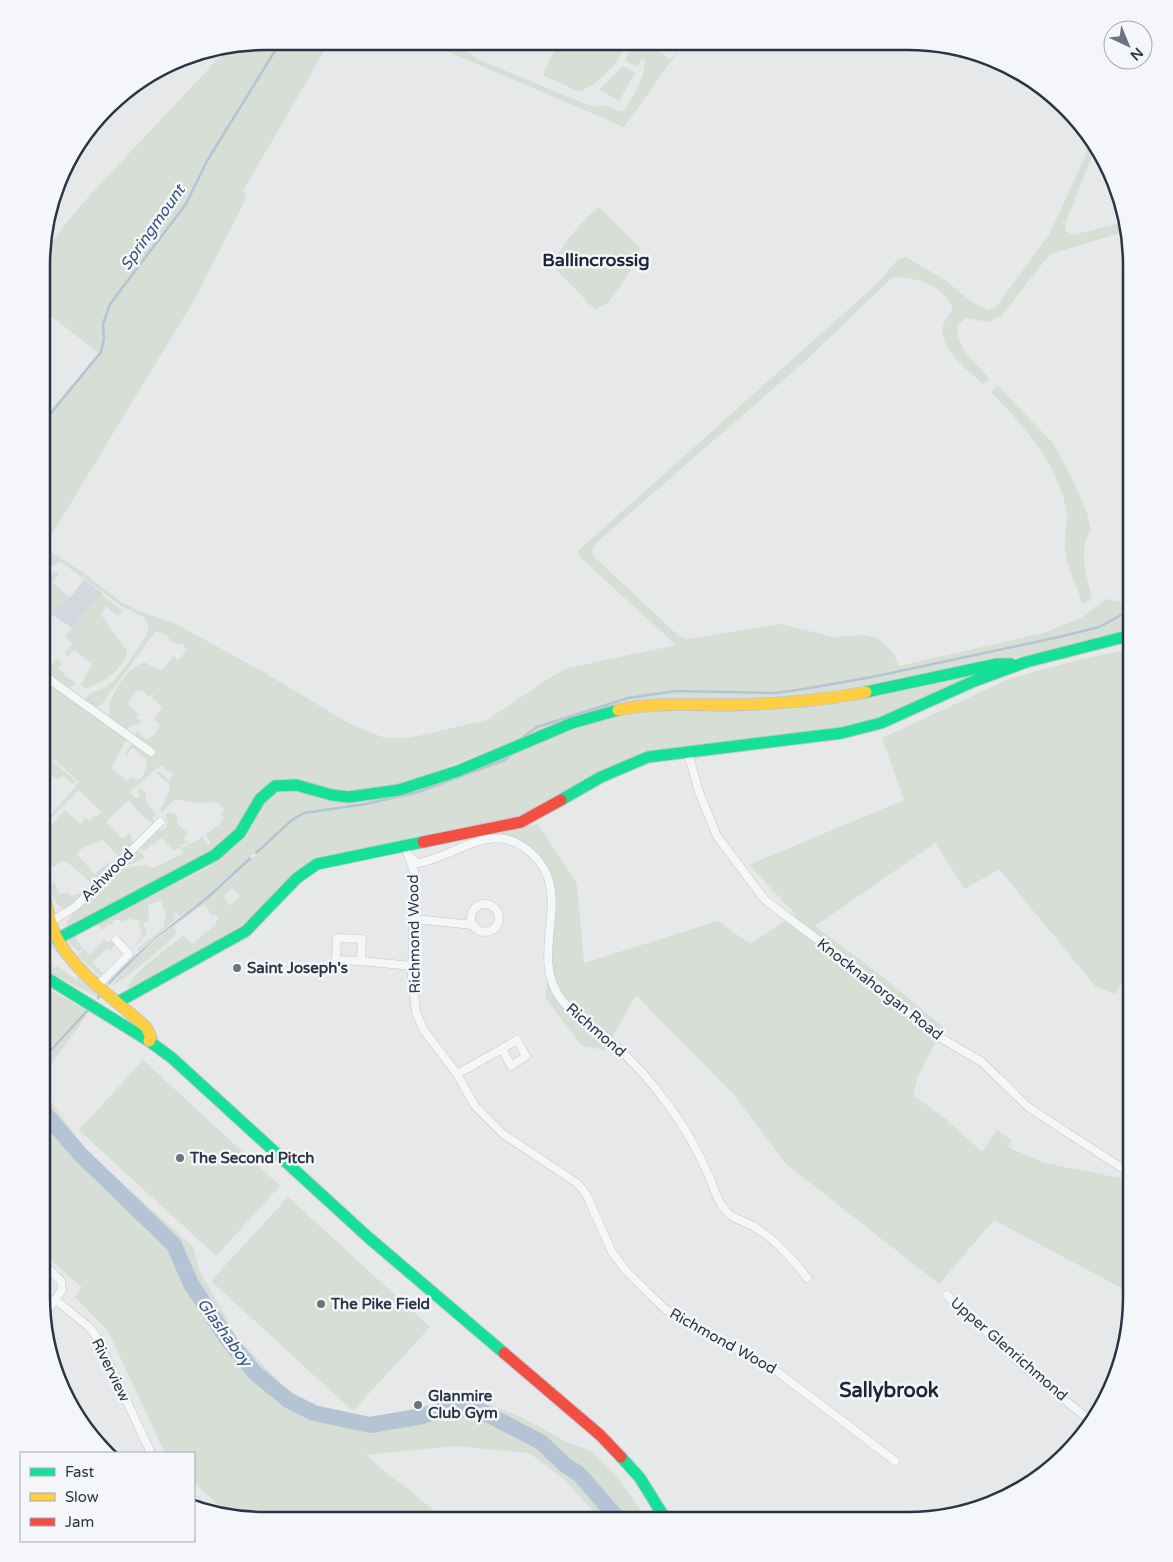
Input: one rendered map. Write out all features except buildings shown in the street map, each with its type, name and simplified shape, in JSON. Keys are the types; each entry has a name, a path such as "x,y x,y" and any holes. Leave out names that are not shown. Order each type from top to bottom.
{"street":[{"path":"118,1002 246,931 264,915 292,881 309,868 333,860 408,852 521,822 601,777 648,757 842,733 865,728 909,712 972,682 1013,667 1045,656 1123,637"},
{"path":"57,939 215,855 230,843 242,829 259,800 275,785 298,786 333,796 377,794 414,786 566,725 630,707 651,703 743,705 825,699 997,664 1011,664 1013,667"},
{"path":"50,680 151,752"},
{"name":"Knocknahorgan Road","path":"688,753 699,792 717,836 765,900 879,986 929,1031 982,1062 1028,1107 1123,1169"},
{"name":"Ashwood","path":"51,922 66,914 92,891 160,822"},
{"name":"Richmond","path":"408,852 418,863 429,861 476,841 493,839 508,840 522,846 536,858 551,886 553,903 548,967 559,997 571,1010 629,1059 665,1101 697,1152 717,1196 729,1214 753,1226 786,1249 807,1278"},
{"name":"Richmond Wood","path":"408,852 414,872 415,919 412,966 416,1012 433,1044 457,1074 475,1106 503,1134 577,1184 586,1194 612,1252 627,1272 665,1309 779,1372 895,1461"},
{"path":"50,918 57,939 99,984 150,1032 151,1037 149,1041"},
{"path":"415,919 473,925"},
{"path":"361,961 362,939 337,938 336,960 412,966"},
{"path":"99,984 129,954 116,940"},
{"path":"50,980 149,1041 172,1058 368,1238 600,1435 640,1478 661,1512"},
{"path":"457,1074 502,1049"},
{"path":"50,1270 61,1281 62,1290 50,1308"},
{"name":"Upper Glenrichmond","path":"947,1295 1022,1365 1086,1418"},
{"name":"Riverview","path":"56,1300 90,1328 96,1336 151,1452"}],"shaded area":[{"path":"251,50 325,50 243,191 246,196 244,203 193,302 50,537 50,411 99,353 50,315 51,243 79,207 222,54"},
{"path":"444,50 465,50 477,59 588,105 606,106 622,112 642,78 645,64 644,58 636,66 625,61 630,50 658,50 670,60 679,50 624,127"},
{"path":"554,50 623,50 602,77 579,92 543,75"},
{"path":"623,66 635,73 619,101 599,90"},
{"path":"1087,145 1091,153 1091,159 1065,224 1066,231 1073,235 1119,224 1120,233 1050,254 1002,315 988,322 965,318 957,326 963,349 990,379 983,384 962,365 944,340 944,323 953,310 949,301 929,284 902,277 893,277 805,361 597,542 592,550 594,557 679,636 687,639 780,624 834,637 862,635 877,638 893,653 899,666 1043,633 1081,618 1106,599 1123,602 1123,635 867,689 774,700 675,699 523,737 413,781 390,788 345,793 281,780 237,829 214,851 67,929 66,923 71,916 120,869 144,865 154,868 184,853 180,848 173,850 161,838 145,850 140,849 158,831 167,828 166,815 169,812 177,815 177,824 187,832 184,839 189,842 179,846 181,848 203,837 208,845 211,843 206,834 220,824 224,816 221,814 225,809 214,801 199,803 174,800 162,812 160,811 170,788 169,784 156,773 159,771 169,780 173,775 161,765 130,792 136,799 140,795 137,792 140,788 146,793 146,800 156,815 152,818 154,821 152,823 144,818 129,800 106,822 123,839 130,833 133,843 119,857 102,839 90,846 85,846 76,854 95,874 108,863 115,862 92,884 67,862 62,861 52,868 50,862 50,827 65,810 80,824 86,818 89,821 94,816 96,818 101,812 79,790 50,819 50,816 79,782 54,759 52,761 76,781 73,784 63,776 58,779 50,774 50,684 127,738 111,768 128,781 132,777 137,780 142,777 145,771 146,759 133,748 126,756 125,754 130,745 134,744 153,757 156,752 136,738 135,732 138,731 146,740 155,734 160,725 154,719 162,707 152,698 153,694 149,697 142,690 135,691 135,694 127,703 139,714 136,717 142,722 126,729 110,718 109,710 114,694 124,678 137,666 144,662 161,671 173,656 178,660 186,651 184,644 173,643 165,634 156,631 101,705 94,707 85,700 87,697 107,686 118,675 136,652 149,630 145,618 120,605 61,562 50,567 50,551 85,574 121,602 141,612 174,623 258,669 350,724 385,738 409,738 487,720 548,679 568,668 676,645 580,557 578,551 880,281 898,259 906,257 945,280 972,302 988,310 996,307 1049,235 1085,157"},
{"path":"599,207 639,247 639,258 609,302 595,310 552,265 572,234"},
{"path":"997,385 1053,443 1073,480 1087,513 1091,530 1085,546 1084,563 1092,597 1089,601 1082,604 1066,555 1067,514 1057,479 1049,463 1028,433 991,392"},
{"path":"59,573 52,582 69,597 53,609 50,607 50,574"},
{"path":"84,580 102,593 72,628 50,614 50,604 53,609 71,596"},
{"path":"101,594 123,611 118,616 106,606 101,615 127,650 122,664 112,674 86,689 81,684 92,664 76,651 68,656 64,653 73,644 65,637"},
{"path":"1123,651 1123,980 1116,994 1096,987 999,869 965,889 935,843 815,926 879,974 943,1027 917,1079 913,1095 946,1119 982,1152 997,1130 1011,1140 1008,1147 1044,1163 1123,1178 1123,1289 994,1220 939,1284 785,1163 735,1096 636,995 605,1050 582,1046 545,997 550,964 555,894 530,846 499,832 538,824 577,884 584,963 718,921 750,944 795,914 749,865 904,800 882,738 1011,678 1082,659"},
{"path":"57,659 62,663 58,669 65,674 64,676 76,683 68,689 50,677 50,667"},
{"path":"996,668 864,725 647,755 531,814 331,856 251,922 179,963 128,988 135,975 183,935 193,944 216,924 218,917 215,914 213,916 204,904 173,927 177,932 156,953 125,978 111,986 145,950 164,934 221,888 257,854 255,852 207,896 179,917 176,912 173,914 176,919 138,951 165,926 163,921 167,919 161,901 148,905 149,920 143,923 147,934 134,947 142,936 138,919 133,920 132,917 121,923 121,920 113,920 113,925 108,924 103,930 97,924 209,867 246,834 266,800 283,790 377,799 608,718 652,708 743,708","holes":["232,888 240,896 229,906 224,896"]},
{"path":"137,851 143,854 145,858 133,864 124,865"},
{"path":"54,882 59,894 67,892 71,896 85,892 66,908 59,906 50,891 50,883"},
{"path":"78,934 76,939 82,948 79,952 67,941"},
{"path":"50,938 54,946 99,994 97,997 50,973 50,962 54,968 57,966 76,980 79,977 52,947 50,948"},
{"path":"104,940 108,943 111,940 116,944 110,950 108,948 92,962 104,974 101,977 78,956 84,949 90,955"},
{"path":"50,990 89,1012 50,1066"},
{"name":"The Second Pitch","path":"143,1060 280,1186 216,1256 79,1130"},
{"path":"50,1100 85,1149 193,1247 199,1270 238,1339 296,1399 327,1412 357,1419 443,1404 480,1400 525,1419 568,1443 590,1450 617,1477 642,1512 594,1512 565,1480 529,1453 454,1446 365,1455 436,1512 251,1512 220,1507 195,1483 195,1452 165,1452 108,1331 75,1297 82,1287 50,1260"},
{"name":"The Pike Field","path":"288,1197 430,1327 353,1411 211,1281"}],"water":[{"path":"250,857 252,859 209,898 153,941 109,985 108,983 120,970 144,948 213,891"}],"waterway":[{"name":"Springmount","path":"50,414 101,352 104,339 103,324 110,304 186,204 207,161 275,50"},
{"path":"523,737 537,727 628,698 676,691 775,693 804,689 872,677 1059,637 1099,627 1123,614"},
{"path":"256,853 292,820 304,813 366,804 418,792 505,760 513,752"},
{"path":"50,1051 87,1011"},
{"name":"Glashaboy","path":"50,1119 80,1154 174,1245 191,1284 228,1340 255,1373 288,1400 314,1413 370,1425 418,1417 445,1409 477,1409 541,1442 565,1465 579,1474 612,1512"}],"traffic: fast":[{"path":"561,800 601,777 648,757 842,733 881,723 972,682 1026,662 1123,637"},
{"path":"866,692 997,664 1011,664 1013,667"},
{"path":"57,939 215,855 240,833 260,799 275,786 296,785 332,795 349,797 399,790 458,771 572,723 618,710"},
{"path":"118,1002 246,931 297,878 317,864 423,842"},
{"path":"50,980 149,1041 172,1058 369,1238 504,1353"},
{"path":"621,1457 640,1478 661,1512"}],"traffic: slow":[{"path":"618,710 659,705 781,703 832,698 866,692"},
{"path":"50,920 57,938 65,951 97,986 146,1027 151,1037 149,1041"}],"traffic: jam":[{"path":"423,842 521,822 561,800"},
{"path":"504,1353 600,1435 621,1457"}],"place":[{"name":"Saint Joseph's","path":"237,968"},
{"name":"The Second Pitch","path":"180,1158"},
{"name":"The Pike Field","path":"321,1304"},
{"name":"Glanmire Club Gym","path":"418,1405"}],"district":[{"name":"Ballincrossig","path":"596,260"},
{"name":"Sallybrook","path":"889,1390"}]}
